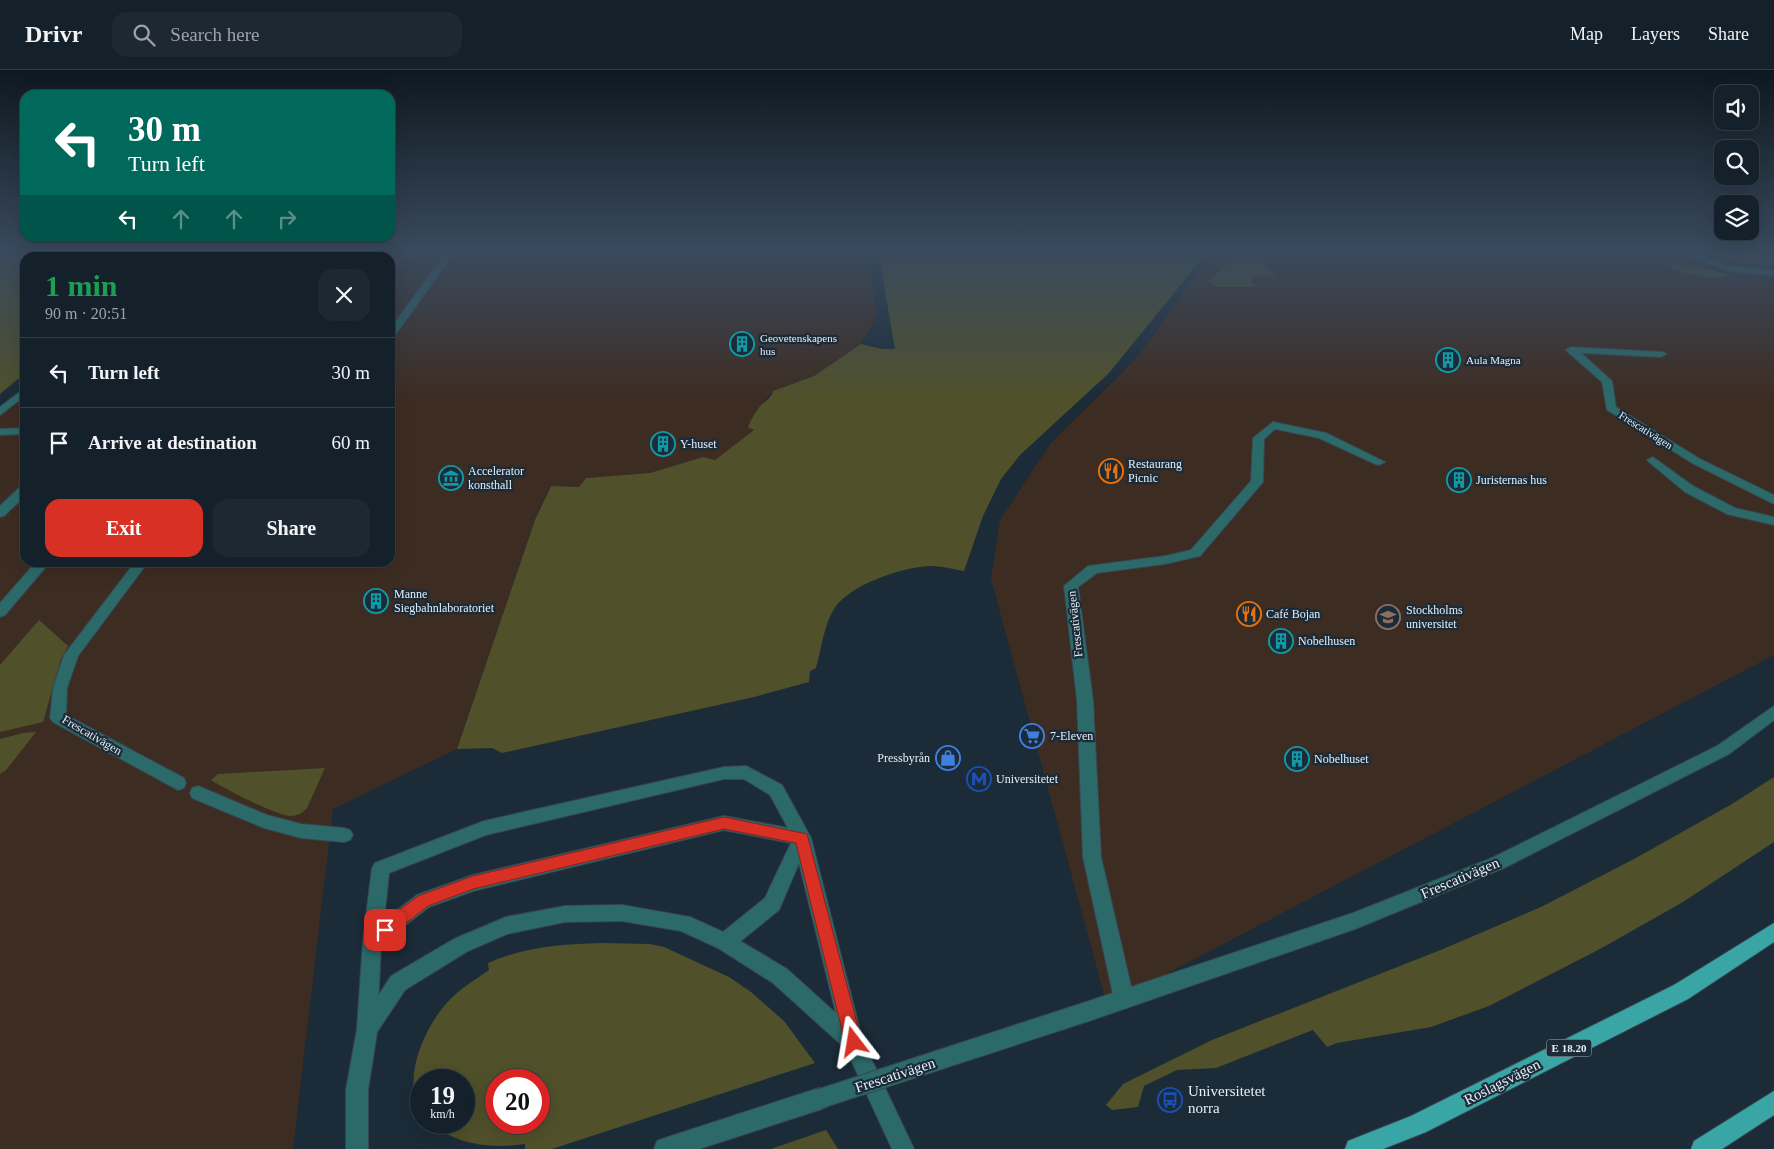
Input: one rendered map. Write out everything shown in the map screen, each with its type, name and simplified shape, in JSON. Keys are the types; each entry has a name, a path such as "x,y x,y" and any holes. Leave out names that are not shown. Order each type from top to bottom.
{"main road":[{"name":"Roslagsvägen","path":"1356,1149 1418,1124 1682,992 1774,932"},
{"path":"1702,1149 1743,1125 1774,1102"}],"street":[{"path":"395,329 416,300"},
{"name":"Frescativägen","path":"1661,354 1571,350 1607,382 1611,408 1696,461 1774,500"},
{"path":"0,412 20,395"},
{"name":"Frescativägen","path":"1124,1000 1092,857 1085,700 1071,586 1093,569 1165,560 1195,553 1257,482 1259,438 1273,425 1322,435 1379,462"},
{"path":"0,432 20,431"},
{"name":"Frescativägen","path":"1653,460 1689,489 1706,498 1731,510 1774,521"},
{"path":"0,513 20,494"},
{"name":"Frescativägen","path":"138,567 71,655 60,688 58,718 178,783"},
{"name":"Frescativägen","path":"665,1149 1124,1000 1356,921 1498,863 1723,750 1774,712"},
{"path":"357,1149 357,1090 367,1029 372,940 380,868 484,828 724,773 746,772 776,790 802,838 854,1042 903,1149"},
{"path":"198,792 264,821 301,831 344,834"},
{"path":"372,940 423,901 482,880 724,823 802,838"},
{"path":"725,942 772,904 802,838"},
{"path":"367,1029 398,983 461,945 506,926 565,914 622,913 683,923 725,942 780,976 854,1042"}],"lane":[{"path":"0,612 40,567"}],"shaded area":[{"path":"395,300 875,300 877,316 861,344 814,376 773,391 757,410 750,424 754,430 715,460 702,457 650,473 586,478 579,487 550,486 535,520 457,749 333,809 293,1149 0,1149 0,414 20,396 20,567 395,567"},
{"name":"Stockholms universitet","path":"1178,300 1774,300 1774,655 1107,1005 991,579 1000,520 1051,443 1136,359"}],"green space":[{"path":"0,300 20,300 20,377 0,394"},
{"path":"887,300 1168,300 1109,373 1020,455 1001,479 983,516 964,571 934,566 918,567 877,579 851,592 841,600 831,615 825,630 816,668 810,671 809,682 754,697 502,753 492,748 457,749 535,520 551,486 579,487 586,478 650,473 703,457 715,460 754,430 748,427 751,420 773,391 814,376 861,344 882,349 895,349"},
{"path":"39,620 68,646 61,659 43,722 0,732 0,665"},
{"path":"36,732 6,770 0,774 0,739"},
{"path":"325,768 307,808 300,814 293,816 283,815 262,807 211,780 218,774"},
{"path":"1774,777 1774,842 1683,902 1600,949 1489,1006 1431,1027 1337,1043 1327,1047 1313,1030 1216,1068 1177,1070 1144,1086 1138,1107 1112,1110 1106,1105 1123,1084 1212,1040 1443,949 1541,907 1634,859 1732,804"},
{"path":"601,943 650,944 664,947 729,977 751,992 784,1021 815,1063 552,1149 525,1149 525,1144 500,1146 475,1144 447,1134 475,1134 475,1069 414,1069 420,1048 436,1016 461,990 489,970 488,963 515,953 558,946"},
{"path":"826,1130 838,1149 771,1149"}],"place":[{"name":"Geovetenskapens hus","path":"742,344"},
{"name":"Aula Magna","path":"1448,360"},
{"name":"Y-huset","path":"663,444"},
{"name":"Restaurang Picnic","path":"1111,471"},
{"name":"Accelerator konsthall","path":"451,478"},
{"name":"Juristernas hus","path":"1459,480"},
{"name":"Manne Siegbahnlaboratoriet","path":"376,601"},
{"name":"Café Bojan","path":"1249,614"},
{"name":"Stockholms universitet","path":"1388,617"},
{"name":"Nobelhusen","path":"1281,641"},
{"name":"7-Eleven","path":"1032,736"},
{"name":"Pressbyrån","path":"948,758"},
{"name":"Nobelhuset","path":"1297,759"},
{"name":"Universitetet","path":"979,779"},
{"name":"Universitetet norra","path":"1170,1100"}],"route":[{"path":"385,930 423,901 473,883 724,823 802,838 854,1042"}]}
